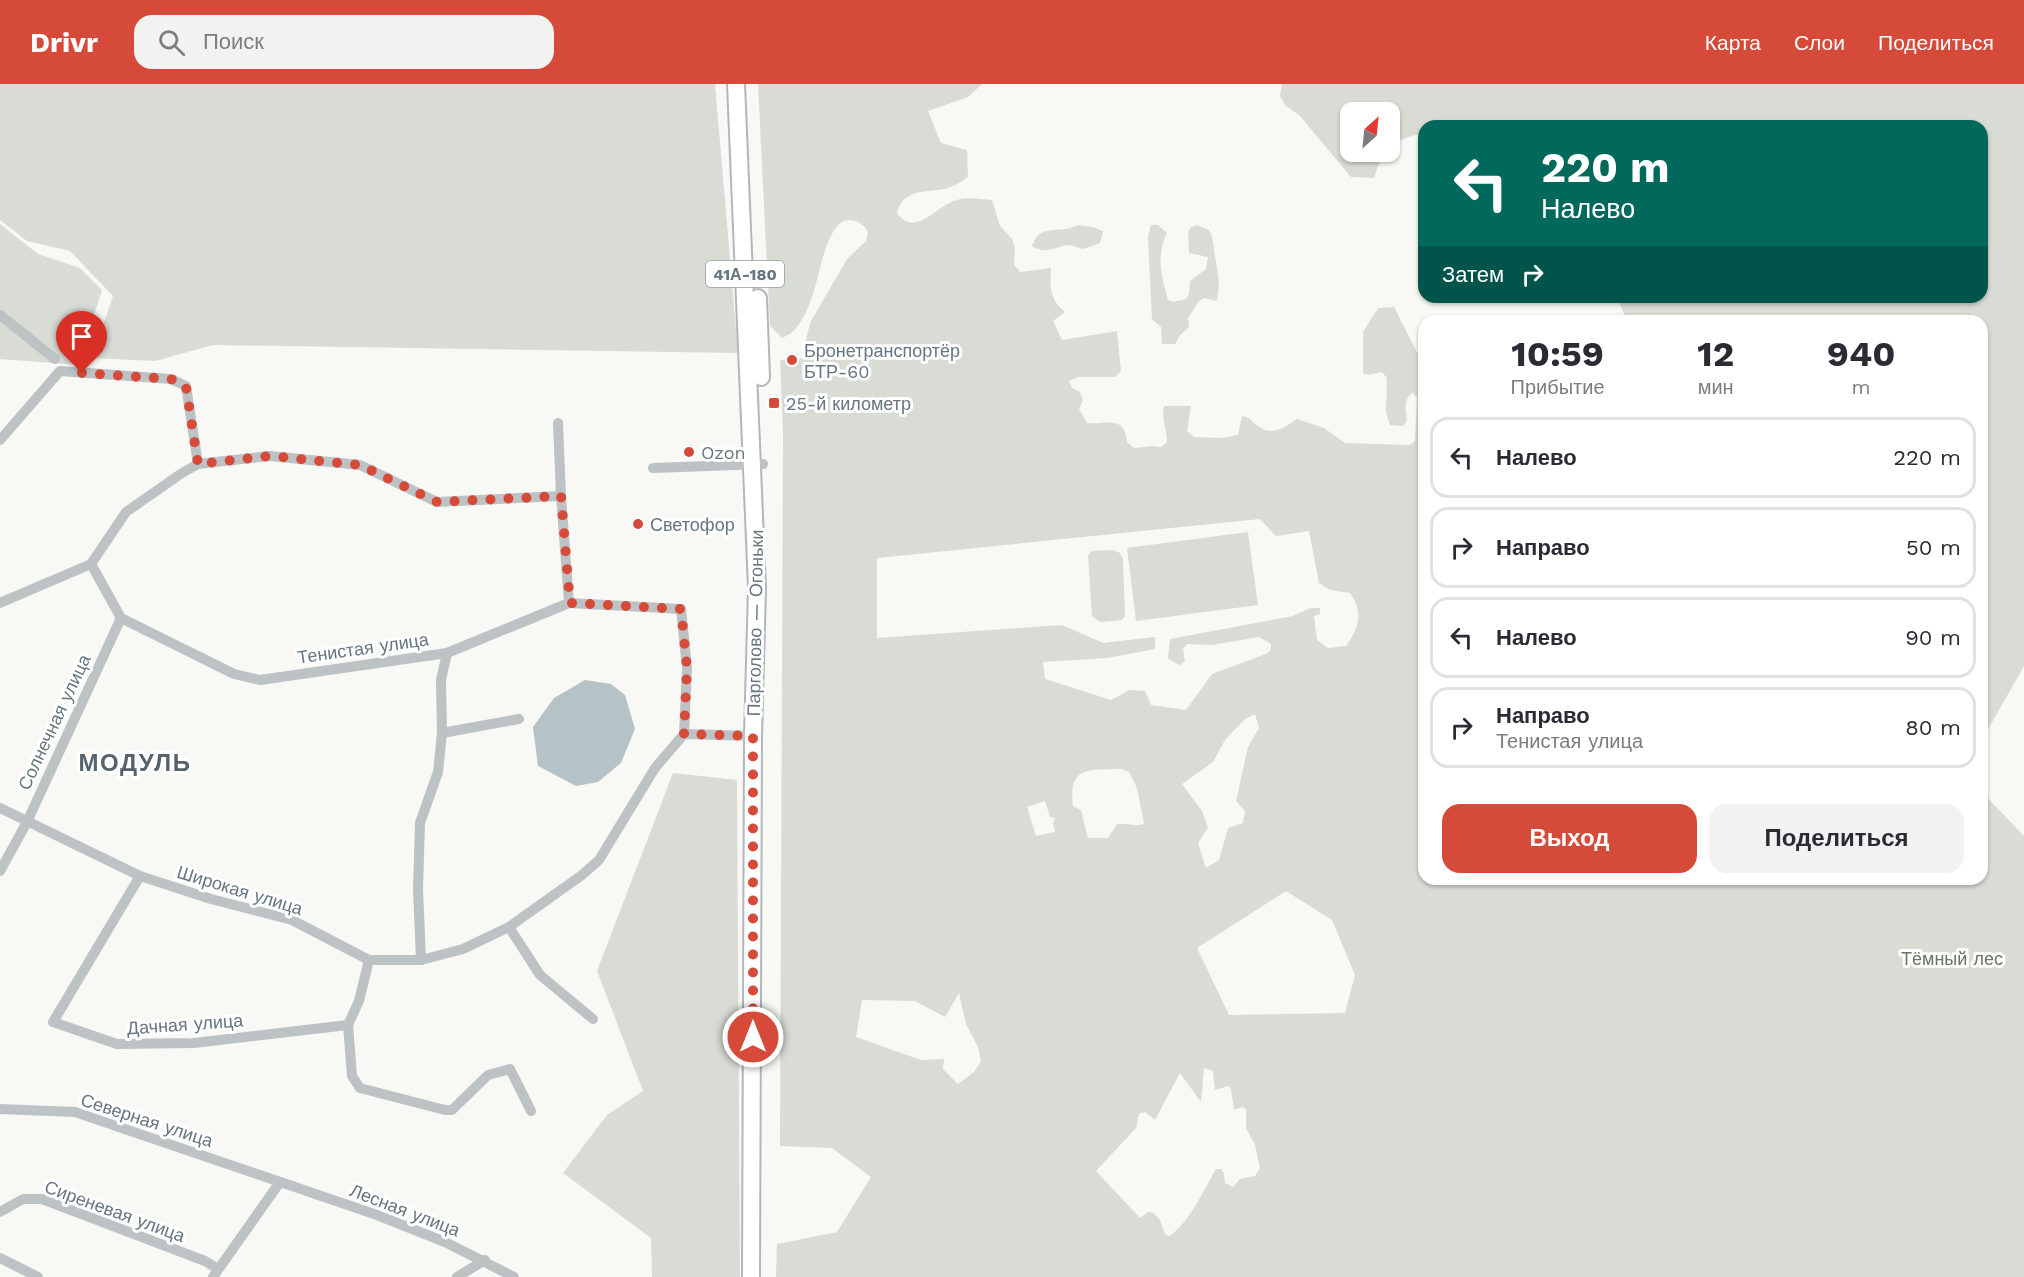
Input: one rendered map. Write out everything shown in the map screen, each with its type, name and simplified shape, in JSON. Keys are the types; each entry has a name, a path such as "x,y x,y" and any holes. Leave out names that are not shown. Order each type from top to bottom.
{"main road":[{"name":"Парголово — Огоньки","path":"736,84 765,589 755,1199"},
{"name":"Парголово — Огоньки","path":"745,84 760,344 753,736 755,1199"},
{"name":"41А-180","path":"751,1277 755,1199"},
{"name":"41А-180","path":"755,1199 758,1277"}],"street":[{"path":"0,315 55,359"},
{"path":"0,440 60,371 171,379 186,387 198,464"},
{"path":"558,423 561,496 570,603 681,609 687,668 684,734 753,736"},
{"path":"0,603 91,564 126,512 182,472 198,464 270,456 360,465 437,502 561,496"},
{"path":"652,468 758,464"},
{"path":"91,564 121,618"},
{"name":"Тенистая улица","path":"121,618 234,674 260,680 447,653 570,603"},
{"name":"Солнечная улица","path":"0,871 27,822 121,618"},
{"path":"421,960 418,889 420,823 438,772 442,733 441,680 447,653"},
{"path":"442,733 519,719"},
{"name":"Широкая улица","path":"0,808 140,876 211,899 292,920 369,960 421,960 463,949 508,927 582,875 599,860 654,768 684,734"},
{"name":"Дачная улица","path":"140,876 53,1022 117,1044 194,1042 348,1025"},
{"path":"508,927 540,975 593,1019"},
{"path":"369,960 359,1001 348,1025 352,1076 360,1088 452,1110 488,1075 510,1069 531,1112"},
{"name":"Северная улица","path":"0,1109 75,1112 280,1182"},
{"path":"216,1273 280,1182"},
{"name":"Лесная улица","path":"280,1182 377,1215 484,1260 514,1277"},
{"name":"Сиреневая улица","path":"0,1212 23,1199 42,1199 205,1261 216,1273"},
{"path":"0,1258 38,1277"},
{"path":"457,1277 484,1260"}],"green space":[{"path":"0,84 715,84 738,353 213,345 155,361 92,358 113,296 70,251 27,241 0,220"},
{"name":"Тёмный лес","path":"758,84 982,84 968,97 928,111 941,143 967,150 968,177 951,187 911,195 900,204 897,213 911,223 925,219 959,199 992,200 1000,226 1012,239 1015,248 1014,265 1020,272 1051,268 1053,297 1065,312 1053,321 1062,340 1117,331 1121,371 1115,377 1078,377 1069,381 1072,388 1080,392 1083,400 1079,409 1087,423 1118,424 1125,433 1127,442 1134,448 1161,447 1167,442 1163,416 1164,406 1191,406 1187,431 1194,437 1221,438 1238,435 1242,416 1268,431 1283,428 1297,419 1324,428 1345,443 1410,445 1415,441 1417,398 1413,393 1407,398 1407,421 1403,426 1390,425 1386,412 1387,378 1382,372 1369,375 1363,373 1363,332 1378,308 1394,307 1418,354 1418,885 1988,885 1988,798 2024,836 2024,1277 776,1277 777,1244 837,1232 871,1177 832,1148 780,1146 783,432 780,360 812,358 806,340 810,323 847,259 866,241 868,232 863,225 850,220 842,222 835,228 825,250 804,315 795,329 782,338 770,326","holes":["1260,519 1276,536 1309,531 1319,583 1330,590 1350,593 1357,607 1357,627 1346,646 1328,648 1317,640 1314,616 1320,614 1320,608 1310,608 1293,616 1170,639 1168,659 1180,665 1185,661 1183,649 1187,644 1212,645 1259,637 1271,644 1271,650 1266,654 1212,674 1186,710 1151,705 1145,691 1130,690 1111,700 1045,679 1043,662 1107,658 1155,649 1155,637 1103,643 1062,625 877,638 877,558","1255,714 1259,728 1248,747 1236,801 1245,811 1243,823 1228,828 1219,860 1206,868 1198,843 1208,828 1202,811 1182,784 1213,762 1225,740 1245,719","1121,769 1129,772 1137,788 1144,824 1117,824 1108,838 1088,838 1081,810 1073,806 1074,783 1083,772","1045,801 1050,817 1055,818 1053,823 1055,832 1036,836 1027,807","1286,891 1332,920 1355,975 1345,1013 1229,1015 1197,948","959,993 966,1024 978,1047 981,1061 974,1072 958,1084 943,1069 944,1059 921,1060 856,1037 862,1000 915,1001 945,1017","1204,1068 1213,1071 1215,1090 1229,1086 1234,1110 1242,1107 1246,1109 1246,1128 1255,1145 1260,1168 1255,1176 1240,1179 1233,1187 1225,1183 1221,1169 1216,1169 1183,1224 1169,1236 1165,1234 1160,1220 1154,1213 1148,1212 1140,1218 1096,1171 1136,1128 1139,1114 1145,1112 1155,1120 1180,1073 1201,1102"]},
{"path":"1282,84 2024,84 2024,666 1988,729 1988,315 1624,315 1620,303 1988,303 1988,120 1418,120 1418,135 1400,141 1400,102 1340,102 1340,162 1380,162 1374,178 1351,177 1300,116 1285,105 1280,96"},
{"path":"0,224 38,254 80,268 102,290 78,365 0,359"},
{"path":"1079,225 1103,231 1100,243 1083,249 1068,245 1041,250 1032,246 1035,239 1045,231"},
{"path":"1151,225 1158,225 1167,233 1162,250 1161,266 1168,300 1173,302 1186,299 1189,294 1190,281 1206,269 1208,257 1189,253 1188,233 1191,227 1197,225 1209,230 1212,236 1219,282 1217,301 1204,298 1199,301 1188,318 1189,327 1180,335 1175,344 1162,344 1161,327 1152,319 1148,237"},
{"path":"1248,532 1258,605 1136,621 1127,548"},
{"path":"1113,550 1120,553 1123,559 1125,616 1122,620 1100,622 1092,616 1088,556 1091,551"},
{"path":"673,773 737,780 740,1277 652,1277 651,1238 563,1173 607,1115 643,1091 597,971"}],"shaded area":[{"path":"585,680 611,684 625,695 635,729 621,763 598,782 576,786 538,766 533,727 554,698"}],"place":[{"name":"Бронетранспортёр БТР-60","path":"792,360"},
{"name":"25-й километр","path":"774,403"},
{"name":"Ozon","path":"689,452"},
{"name":"Светофор","path":"638,524"}],"district":[{"name":"МОДУЛЬ","path":"135,763"}],"route":[{"path":"82,373 171,379 186,387 198,464 270,456 360,465 437,502 561,496 570,603 681,609 687,668 684,734 753,736 753,1037"}]}
